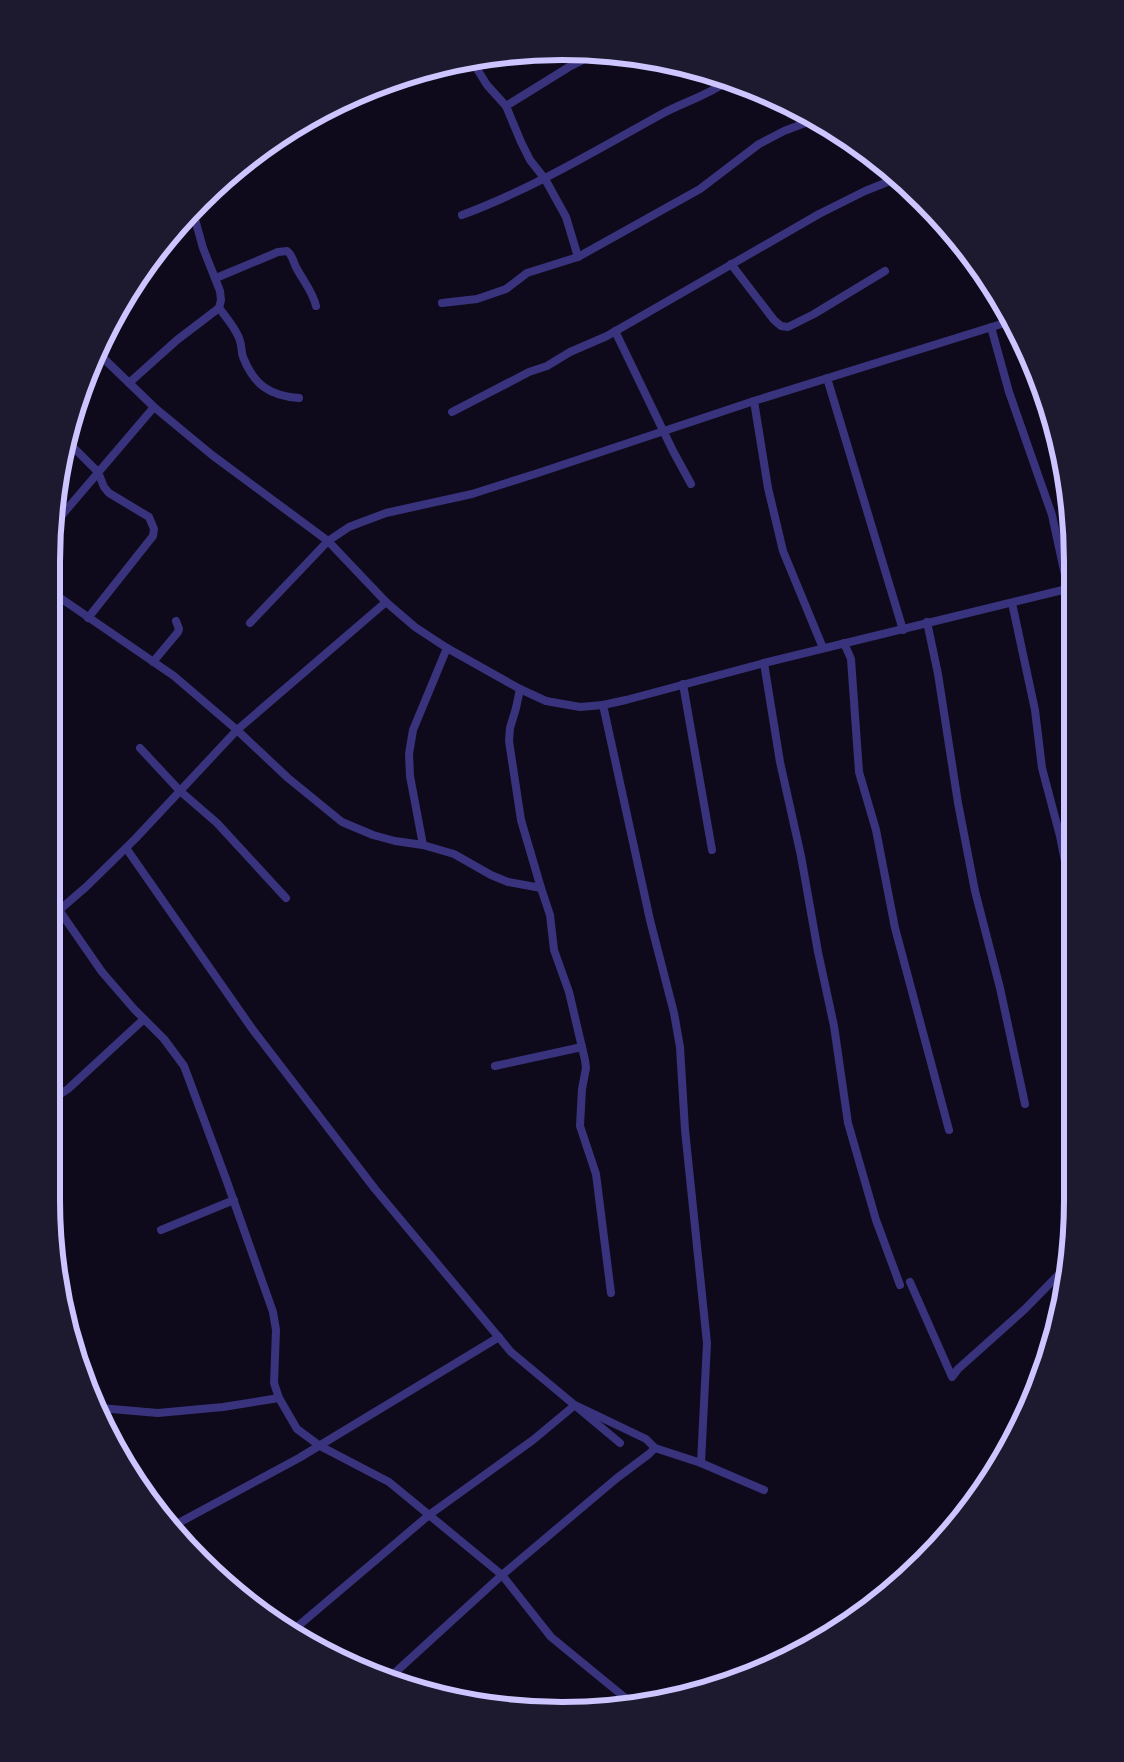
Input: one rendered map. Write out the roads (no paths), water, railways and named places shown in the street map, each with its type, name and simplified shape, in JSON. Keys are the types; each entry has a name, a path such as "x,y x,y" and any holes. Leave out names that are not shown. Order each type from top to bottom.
{"street":[{"path":"506,106 582,61"},
{"path":"476,68 487,85 506,106 530,160 545,179 566,217 578,257"},
{"path":"462,215 494,203 545,179 665,112 705,96 721,86"},
{"path":"442,303 477,299 499,292 527,273 578,257 700,189 759,144 805,123"},
{"path":"452,412 529,372 547,366 570,352 615,331 818,214 889,181"},
{"path":"129,383 177,340 219,308 221,300 220,291 203,248 195,220"},
{"path":"216,278 278,252 287,251 309,287 316,306"},
{"path":"731,264 774,320 781,326 788,327 814,314 885,271"},
{"path":"219,308 240,340 242,355 250,373 261,386 274,394 299,398"},
{"path":"250,623 328,541 349,528 386,513 472,494 538,474 664,430 1003,323"},
{"path":"991,327 1008,392 1052,515 1064,564"},
{"path":"615,331 691,484"},
{"path":"103,358 154,407 212,455 328,541 386,602 416,627 447,648 520,689 546,701 580,707 603,705 823,648 904,630 927,622 1064,590"},
{"path":"828,378 904,630"},
{"path":"754,401 768,488 783,551 823,648"},
{"path":"62,514 154,407"},
{"path":"74,448 98,472 104,487 109,493 149,517 154,528 153,536 88,618"},
{"path":"60,598 174,676 237,730 288,778 342,822 373,835 395,841 423,845 454,854 491,875 508,882 541,888"},
{"path":"60,909 126,848 237,730 386,602"},
{"path":"1012,603 1035,710 1040,762 1064,856"},
{"path":"153,662 178,632 179,629 176,621"},
{"path":"927,622 938,674 958,803 973,882 1000,988 1025,1104"},
{"path":"844,643 851,659 860,772 876,830 895,928 949,1130"},
{"path":"423,845 410,776 409,754 413,730 447,648"},
{"path":"764,663 780,762 802,856 818,952 834,1026 848,1123 876,1220 900,1285"},
{"path":"683,684 712,850"},
{"path":"520,689 510,728 509,741 521,820 550,915 554,950 569,992 586,1068 582,1089 580,1126 596,1174 611,1293"},
{"path":"603,705 650,920 674,1013 680,1046 685,1130 707,1343 701,1463"},
{"path":"140,748 180,791 216,823 286,898"},
{"path":"126,848 259,1037 376,1189 511,1352 620,1443"},
{"path":"60,916 102,972 164,1039 184,1066 273,1312 276,1330 274,1383 278,1398 298,1429 320,1446 389,1482 502,1575 550,1637 626,1698"},
{"path":"60,1094 144,1019"},
{"path":"495,1066 582,1047"},
{"path":"161,1230 234,1200"},
{"path":"910,1282 952,1377 958,1368 1024,1309 1058,1275"},
{"path":"178,1523 320,1446 499,1337"},
{"path":"106,1408 158,1413 223,1407 278,1398"},
{"path":"297,1626 429,1515 534,1440 575,1405 646,1439 655,1448 701,1463 764,1490"},
{"path":"395,1673 502,1575 655,1448"},
{"path":"178,1523 183,1521"}]}
